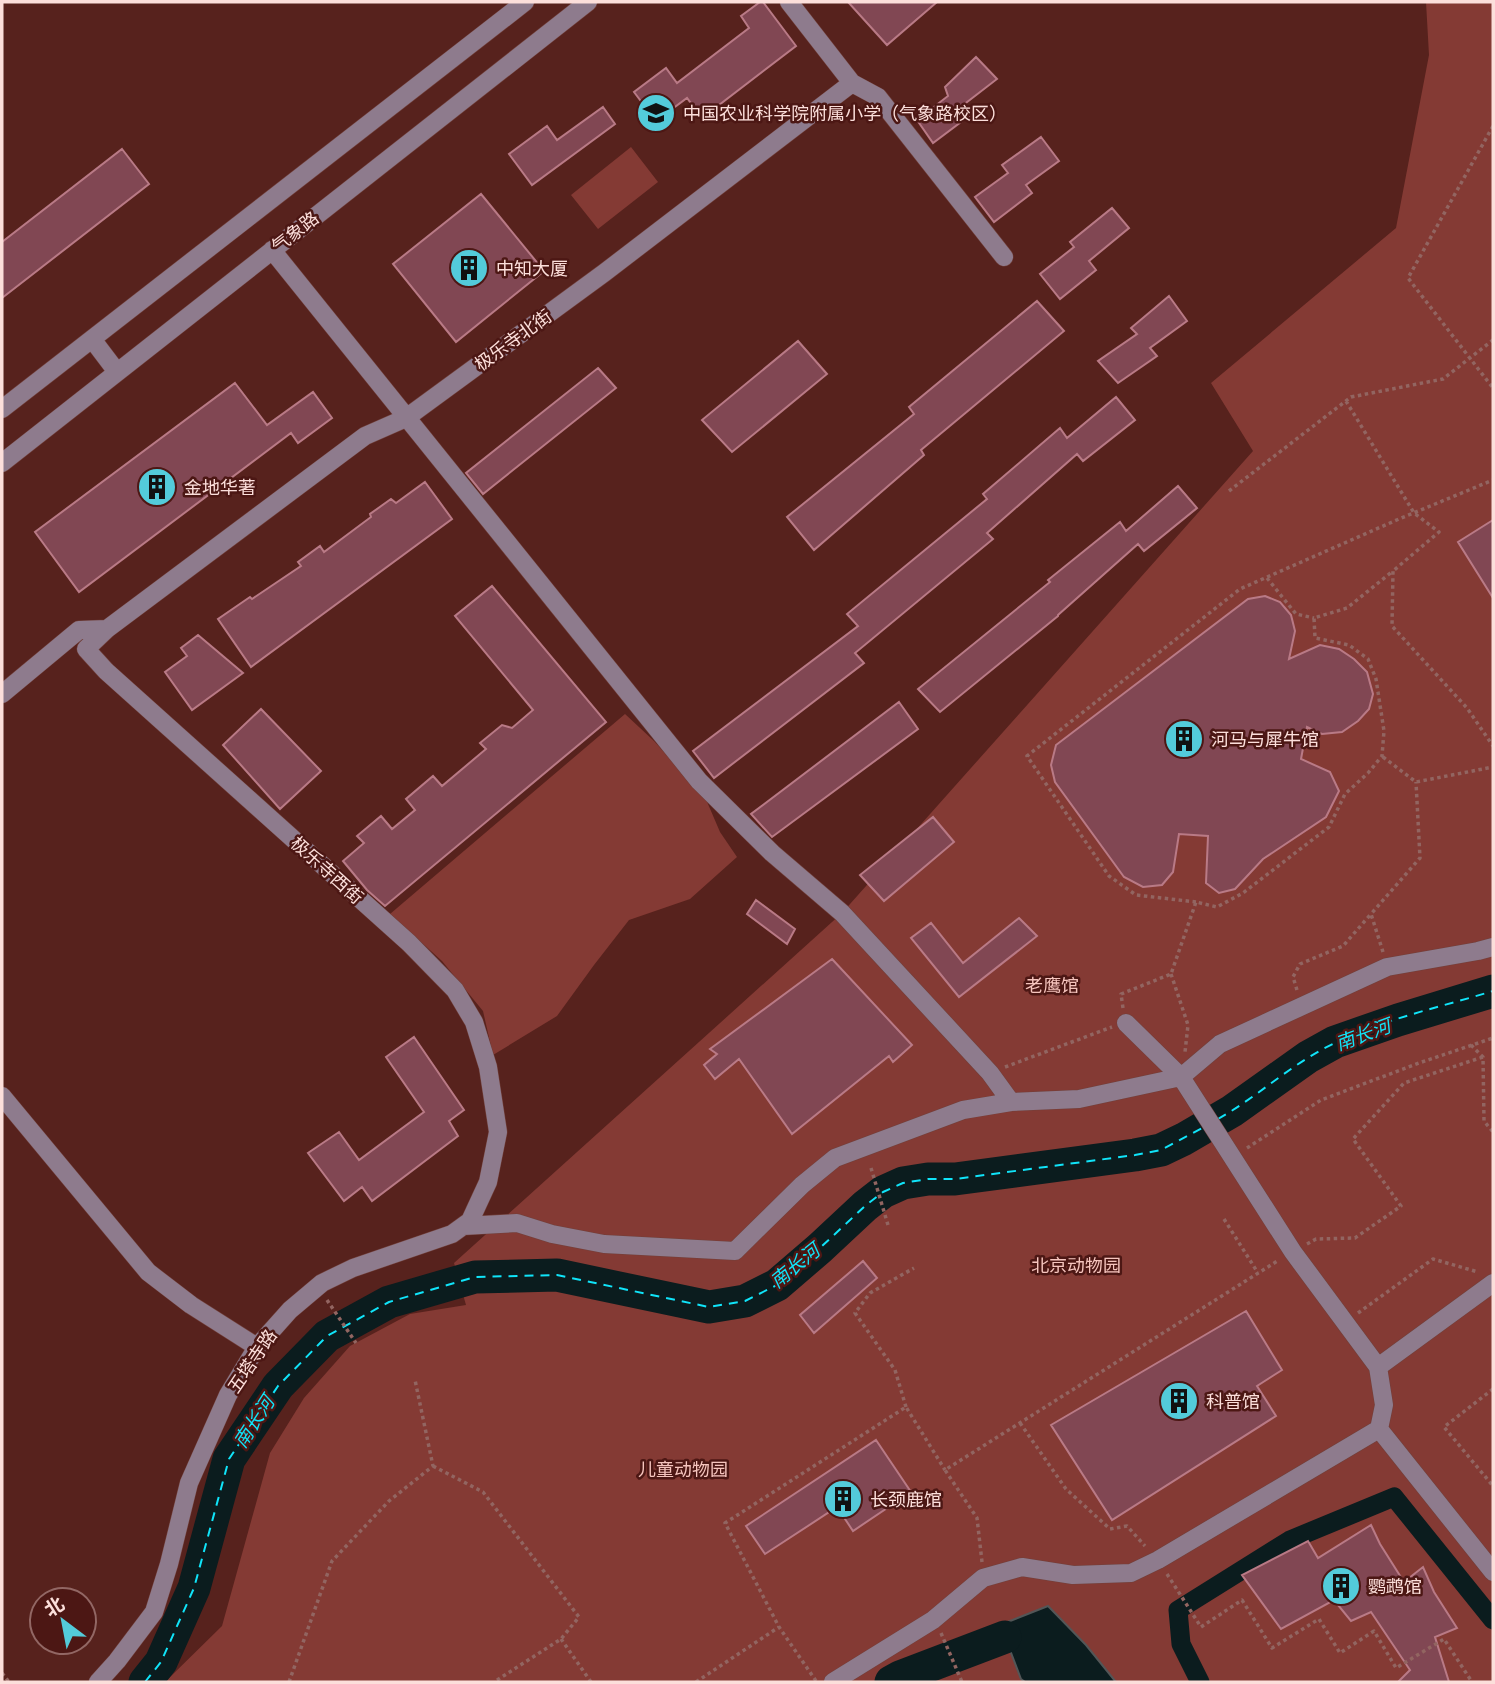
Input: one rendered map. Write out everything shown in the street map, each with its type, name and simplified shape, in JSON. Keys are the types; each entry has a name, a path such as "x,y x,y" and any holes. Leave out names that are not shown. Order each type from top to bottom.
{"street":[{"path":"2,409 525,2"},
{"name":"气象路","path":"2,463 588,2"},
{"path":"789,2 852,83 878,97 1004,257"},
{"name":"极乐寺北街","path":"86,649 107,629 365,436 406,418 604,273 852,83"},
{"path":"272,250 699,781 772,853 842,913 990,1073 1011,1102"},
{"path":"92,339 117,372"},
{"path":"2,694 79,630 107,629"},
{"name":"极乐寺西街","path":"86,649 116,680 409,943 455,990 474,1022 488,1067 498,1132 488,1182 470,1221 463,1226"},
{"path":"463,1226 517,1223 552,1234 604,1244 735,1251 802,1185 835,1158 963,1110 1011,1102 1079,1099 1181,1077 1220,1044 1387,967 1493,947"},
{"path":"833,1682 933,1620 983,1578 1022,1567 1073,1575 1131,1573 1161,1564 1379,1429 1384,1405 1378,1367 1293,1252 1181,1077 1125,1023"},
{"path":"2,1096 148,1272 191,1305 257,1347"},
{"name":"五塔寺路","path":"97,1682 117,1661 154,1612 169,1564 188,1483 228,1395 257,1347 289,1310 319,1286 353,1268 452,1234 463,1226"},
{"path":"1378,1367 1487,1278"},
{"path":"1379,1429 1493,1572"}],"path":[{"path":"1493,127 1408,278 1493,388"},
{"path":"1229,491 1351,397 1443,379 1493,340"},
{"path":"1267,577 1296,614 1314,618 1347,608 1439,532 1414,513 1346,401"},
{"path":"1314,618 1315,638 1349,645 1368,659 1377,679 1384,731 1382,756 1345,794 1329,827 1243,893 1217,907 1136,895 1109,876 1027,756 1240,589 1493,480"},
{"path":"1393,571 1392,626 1467,708 1493,746"},
{"path":"1487,737 1493,739"},
{"path":"1382,756 1416,782 1493,768"},
{"path":"1302,1007 1293,977 1300,964 1343,946 1420,858 1416,782"},
{"path":"1181,1077 1188,1025 1171,974 1196,902"},
{"path":"1371,914 1387,967"},
{"path":"990,1073 1125,1023 1121,994 1171,974"},
{"path":"1232,1158 1321,1100 1493,1038"},
{"path":"1471,1045 1483,1057 1484,1121 1493,1132"},
{"path":"945,1470 1293,1252 1316,1239 1355,1238 1401,1206 1353,1139 1404,1083 1483,1057"},
{"path":"870,1168 888,1225"},
{"path":"1224,1219 1258,1274"},
{"path":"1345,1322 1433,1259 1487,1278"},
{"path":"914,1268 870,1293 855,1313 895,1370 906,1407 977,1518 983,1578"},
{"path":"319,1286 356,1343"},
{"path":"415,1380 433,1466"},
{"path":"1493,1389 1444,1427 1493,1486"},
{"path":"818,1682 779,1626 725,1523 906,1407"},
{"path":"1020,1423 1066,1489 1110,1529 1127,1526 1161,1564 1201,1627 1242,1600 1272,1648 1318,1619 1340,1653 1374,1631 1396,1668 1444,1639 1472,1682"},
{"path":"433,1466 483,1492 579,1617 561,1639 494,1682"},
{"path":"289,1682 332,1561 389,1502 433,1466"},
{"path":"696,1682 779,1626"},
{"path":"561,1639 591,1682"},
{"path":"946,1641 962,1682"},
{"path":"2,1673 9,1682"}],"green space":[{"name":"北京动物园","path":"1426,2 1493,2 1493,1682 165,1682 222,1626 270,1453 304,1398 350,1346 410,1314 466,1305 454,1263 842,913 1253,451 1211,383 1396,228 1429,55"},
{"path":"631,147 658,182 598,229 571,195"},
{"path":"625,714 654,741 705,797 720,832 737,857 690,899 629,920 557,1016 493,1055 483,1011 442,961 390,914"}],"shaded area":[{"path":"1048,1606 1086,1645 1116,1682 1025,1682 1021,1679 1005,1637 1005,1623"}],"building":[{"path":"763,2 796,46 702,118 687,98 656,121 634,92 666,68 677,83 749,28 741,16"},
{"path":"848,2 937,2 887,45"},
{"path":"976,57 997,79 962,106 969,116 933,143 917,120 948,96 945,87"},
{"path":"603,107 615,124 532,185 509,154 547,126 557,140"},
{"path":"1041,137 1059,161 1026,185 1032,193 994,222 975,197 1008,173 1002,165"},
{"path":"122,149 149,184 2,298 2,242"},
{"name":"中知大厦","path":"481,194 544,271 456,342 393,264"},
{"path":"1112,208 1129,228 1089,261 1096,270 1060,299 1040,274 1074,247 1070,242"},
{"path":"1169,296 1187,321 1150,348 1157,356 1118,383 1098,361 1137,334 1131,328"},
{"path":"1037,301 1064,331 921,450 924,455 814,550 787,517 914,414 909,407"},
{"path":"798,341 827,374 732,452 702,420"},
{"path":"598,368 616,388 483,494 466,473"},
{"name":"金地华著","path":"235,383 267,425 313,392 332,418 298,443 291,433 79,592 35,532"},
{"path":"1116,397 1135,420 1083,461 1077,454 987,533 993,539 855,653 864,663 714,778 693,751 858,626 847,614 987,499 983,494 1060,428 1067,438"},
{"path":"425,482 452,519 251,667 218,619 301,566 298,562 320,546 324,552 391,499 396,503"},
{"path":"1178,486 1197,508 1144,551 1138,544 1058,616 940,712 918,689 1120,522 1126,531"},
{"path":"1493,520 1493,598 1458,542"},
{"path":"492,586 606,722 385,906 367,890 343,861 364,843 357,836 381,816 392,829 415,810 406,799 433,776 442,786 486,749 480,743 502,725 512,728 533,710 455,616"},
{"name":"河马与犀牛馆","path":"1265,596 1280,602 1291,615 1295,631 1289,659 1320,645 1339,649 1367,672 1373,694 1369,709 1358,721 1342,732 1322,734 1307,727 1301,759 1330,772 1339,791 1326,817 1263,859 1235,889 1219,893 1206,883 1208,836 1179,834 1173,872 1162,885 1143,887 1124,877 1055,782 1051,765 1056,745 1248,599"},
{"path":"198,635 243,673 192,710 165,672 187,656 181,648"},
{"path":"899,702 918,729 772,837 751,814"},
{"path":"261,709 321,771 280,809 223,745"},
{"path":"933,817 954,842 884,901 860,875"},
{"path":"756,900 795,929 787,944 747,914"},
{"path":"1019,918 1037,936 959,997 911,938 931,923 963,963"},
{"path":"832,959 912,1045 893,1062 889,1056 792,1134 739,1059 715,1079 704,1065 717,1054 710,1049"},
{"path":"414,1037 464,1110 449,1121 458,1136 372,1201 362,1187 344,1201 308,1153 339,1132 359,1160 424,1112 386,1057"},
{"path":"863,1261 877,1278 814,1333 800,1315"},
{"name":"科普馆","path":"1246,1311 1282,1370 1257,1386 1276,1416 1112,1520 1051,1425"},
{"name":"长颈鹿馆","path":"876,1440 911,1492 853,1531 837,1507 765,1554 746,1526"},
{"name":"鹦鹉馆","path":"1371,1525 1404,1582 1423,1567 1434,1592 1457,1628 1435,1637 1449,1682 1398,1682 1410,1670 1371,1612 1351,1621 1334,1600 1281,1629 1242,1575 1308,1541 1318,1558"}],"waterway":[{"name":"南长河","path":"145,1682 161,1662 194,1588 229,1459 278,1386 327,1336 389,1302 475,1277 557,1275 709,1307 745,1301 777,1285 865,1206 883,1192 903,1183 955,1179 1161,1150 1232,1111 1308,1057 1335,1042 1493,991"},
{"path":"1200,1682 1181,1644 1178,1610 1290,1540 1394,1497 1493,1620"},
{"path":"891,1682 1005,1637"}],"ferry route":[{"path":"1218,1119 1304,1060 1335,1043 1393,1020 1493,991"},
{"path":"145,1682 161,1662 194,1588 229,1459 278,1386 327,1336 389,1302 475,1277 557,1275 709,1307 745,1301 777,1285 865,1206 883,1192 903,1183 955,1179 1135,1155 1161,1150 1204,1127"}],"place":[{"name":"中国农业科学院附属小学（气象路校区）","path":"656,113"},
{"name":"中知大厦","path":"469,268"},
{"name":"金地华著","path":"157,487"},
{"name":"河马与犀牛馆","path":"1184,739"},
{"name":"科普馆","path":"1179,1401"},
{"name":"长颈鹿馆","path":"843,1499"},
{"name":"鹦鹉馆","path":"1341,1586"}],"park label":[{"name":"老鹰馆","path":"1052,985"},
{"name":"儿童动物园","path":"683,1469"}]}
